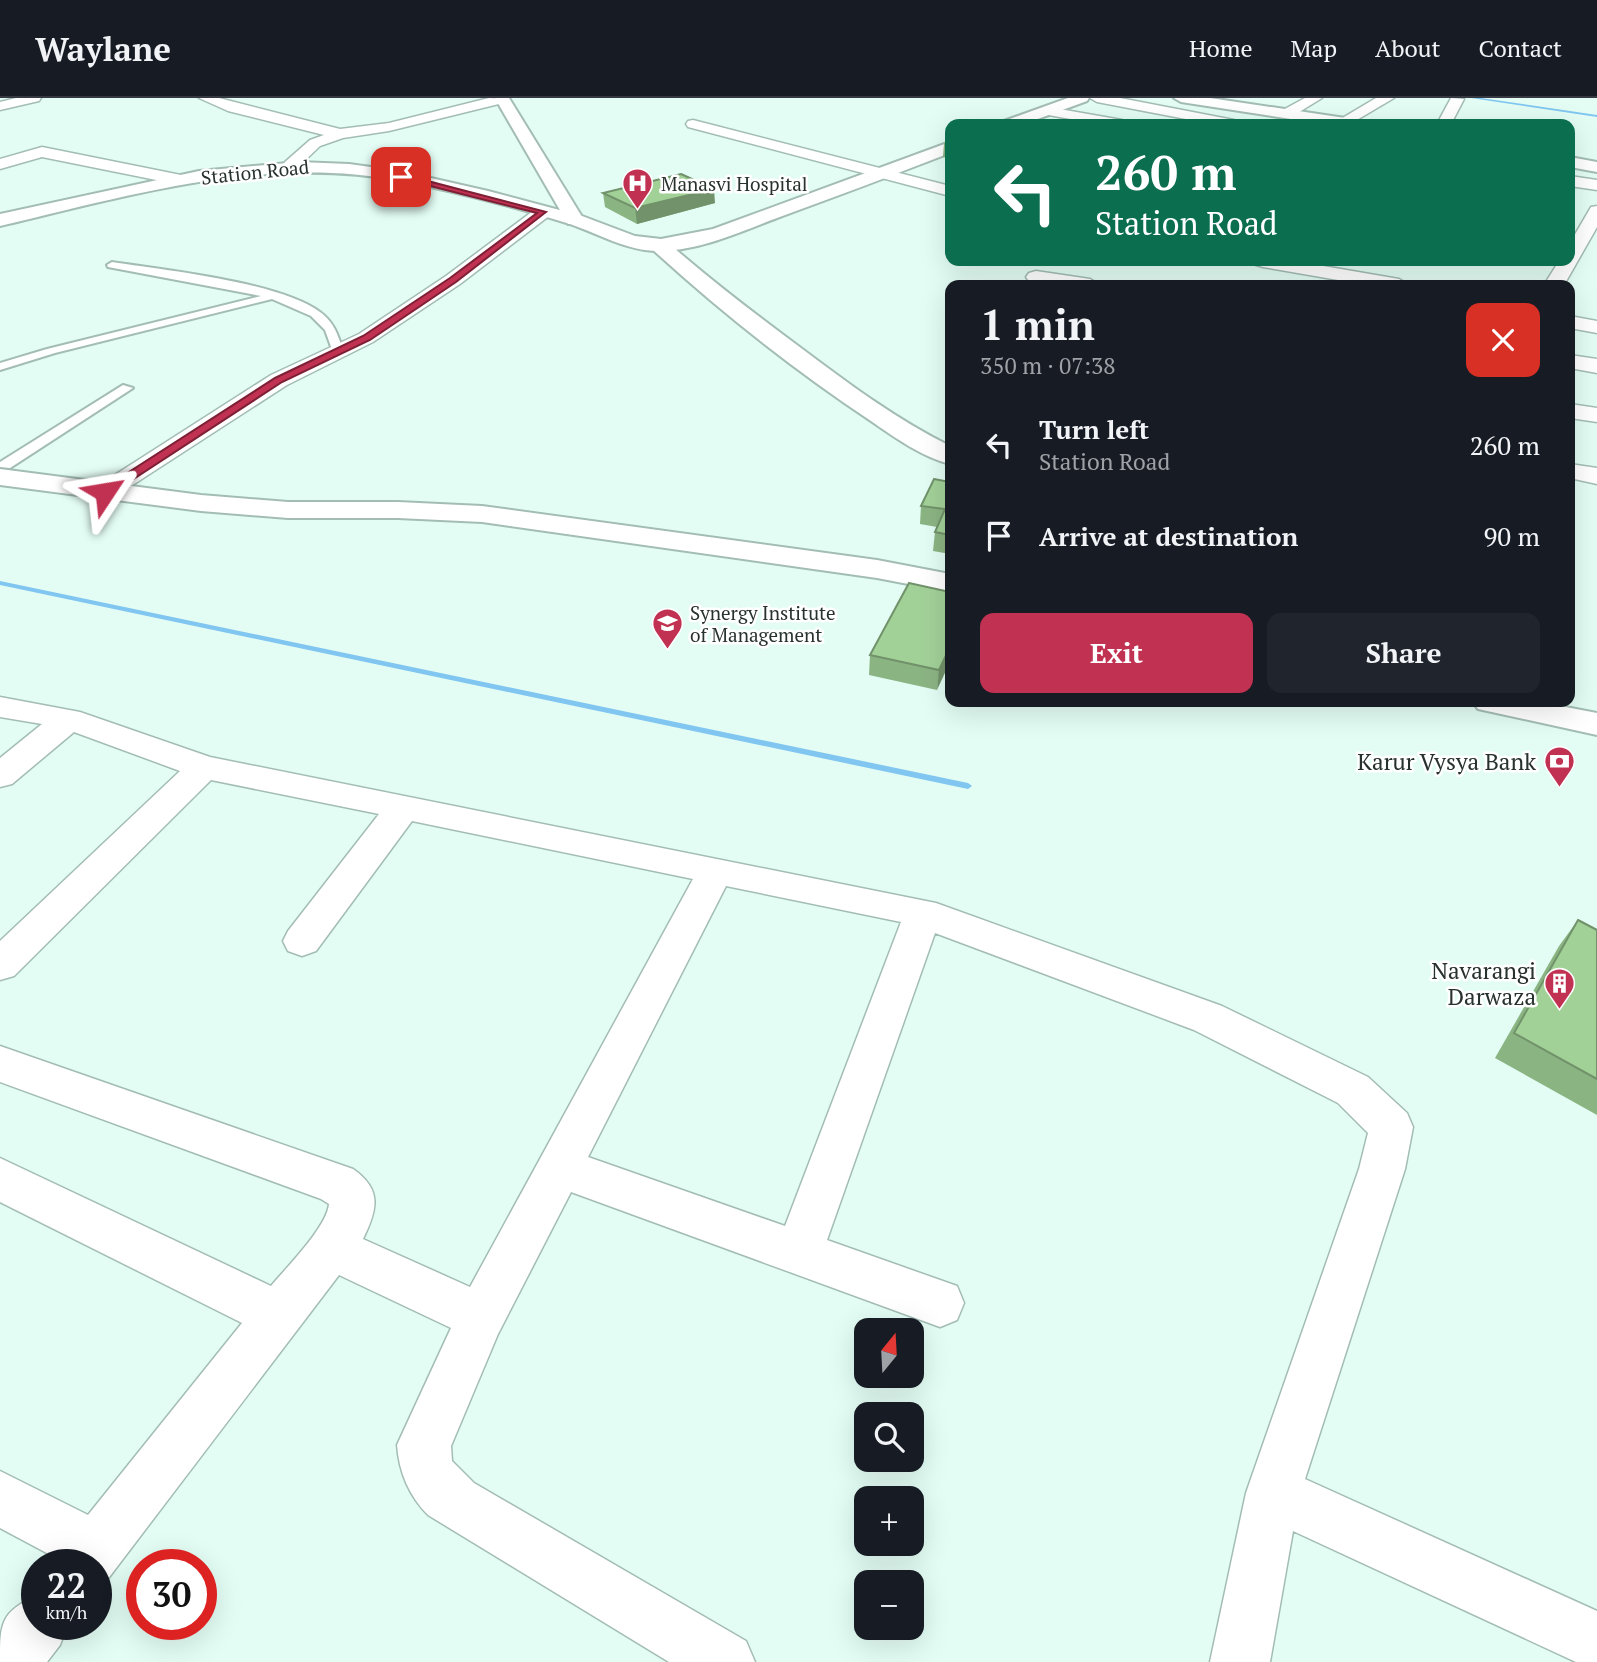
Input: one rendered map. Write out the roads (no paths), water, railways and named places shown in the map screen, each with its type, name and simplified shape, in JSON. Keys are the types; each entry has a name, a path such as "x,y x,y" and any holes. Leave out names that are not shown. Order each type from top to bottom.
{"main road":[{"path":"502,98 572,216"},
{"path":"1001,119 1059,98"},
{"path":"1025,119 1082,98"},
{"path":"1181,98 1319,119"},
{"name":"Station Road","path":"293,162 389,174 543,212 572,216 633,240 659,245 710,236 945,140"},
{"name":"Station Road","path":"0,212 173,178 293,162 361,163 409,171 572,216 634,230 678,232 705,228 945,149"},
{"path":"1575,163 1597,167"},
{"name":"Station Road","path":"0,220 118,189"},
{"path":"659,245 695,277 837,387 914,437 945,453"},
{"path":"2,468 113,487 288,510 401,504 504,504 883,556 945,569"},
{"path":"401,504 877,569 945,582"},
{"path":"1544,707 1587,711"}],"street":[{"path":"0,106 8,100 34,98"},
{"path":"209,98 340,134"},
{"path":"293,162 315,143 340,134 389,127 502,98"},
{"path":"1097,98 1208,119"},
{"path":"1228,105 1244,98"},
{"path":"1286,114 1315,98"},
{"path":"1353,119 1387,98"},
{"path":"1447,119 1457,99"},
{"path":"389,127 399,109"},
{"path":"1048,111 1094,119"},
{"path":"693,124 945,190"},
{"path":"0,164 42,152 173,178"},
{"path":"0,164 41,173"},
{"path":"82,182 118,189"},
{"path":"1575,182 1597,185"},
{"path":"1575,246 1592,209"},
{"path":"113,487 279,380 366,338 453,280 543,212"},
{"path":"1292,266 1371,280"},
{"path":"1037,277 1057,280"},
{"path":"1575,323 1597,327"},
{"path":"1575,363 1597,366"},
{"path":"1575,412 1597,415"},
{"path":"1575,472 1597,476"},
{"path":"0,707 69,719 204,767 923,912 1208,1018 1353,1090 1391,1126 1382,1169 1273,1493 1240,1662"},
{"path":"0,776 69,719"},
{"path":"0,965 204,767"},
{"path":"302,941 403,808"},
{"path":"716,870 481,1317 424,1445 425,1465 432,1482 455,1502 724,1662"},
{"path":"799,1252 923,912"},
{"path":"0,1064 337,1184 351,1194 352,1217 331,1248 276,1314 96,1549"},
{"path":"558,1167 940,1303"},
{"path":"0,1179 276,1314"},
{"path":"331,1248 481,1317"},
{"path":"1273,1493 1597,1641"},
{"path":"0,1498 78,1549"},
{"path":"10,1662 27,1640"}],"lane":[{"path":"112,265 272,296 311,310 329,326 338,353"},
{"path":"0,367 51,351 272,296"},
{"path":"2,468 127,388"}],"waterway":[{"path":"1473,98 1597,116"},
{"path":"0,583 968,786"}],"place":[{"name":"Manasvi Hospital","path":"638,211"},
{"name":"Synergy Institute of Management","path":"667,651"},
{"name":"Karur Vysya Bank","path":"1559,789"},
{"name":"Navarangi Darwaza","path":"1559,1011"}]}
